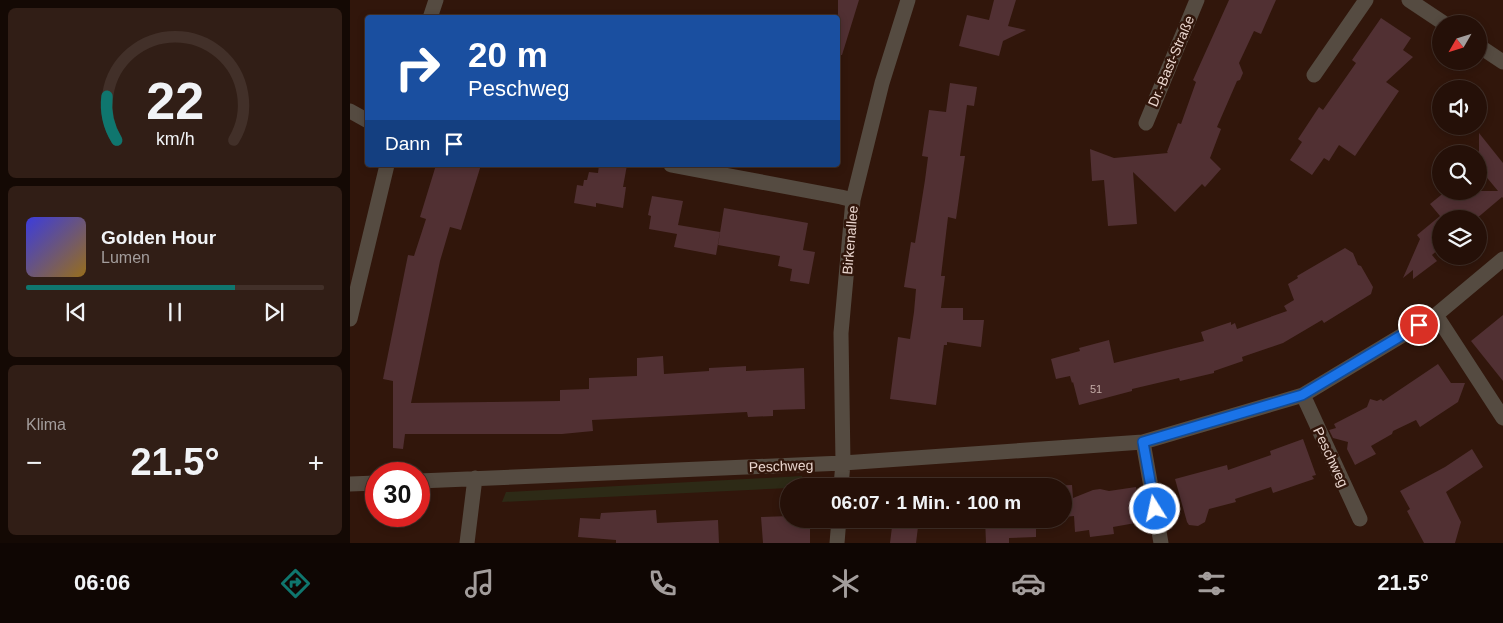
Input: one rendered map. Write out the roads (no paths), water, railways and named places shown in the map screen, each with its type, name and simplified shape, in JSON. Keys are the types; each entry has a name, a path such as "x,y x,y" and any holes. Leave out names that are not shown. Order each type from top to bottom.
{"street":[{"path":"431,15 436,0"},
{"name":"Birkenallee","path":"842,478 841,333 854,200 882,84 908,0"},
{"name":"Dr.-Bast-Straße","path":"1146,123 1197,0"},
{"path":"1314,75 1366,0"},
{"path":"1408,0 1432,16"},
{"path":"1488,52 1503,62"},
{"path":"350,111 365,119"},
{"path":"350,319 387,167"},
{"path":"682,167 854,200"},
{"name":"Peschweg","path":"430,480 843,463 1143,442 1302,395 1436,315 1503,259"},
{"path":"1436,315 1503,418"},
{"name":"Peschweg","path":"1302,395 1360,519"},
{"path":"1143,442 1161,543"},
{"path":"467,543 475,478"},
{"path":"350,484 365,483"},
{"path":"837,543 838,528"}]}
